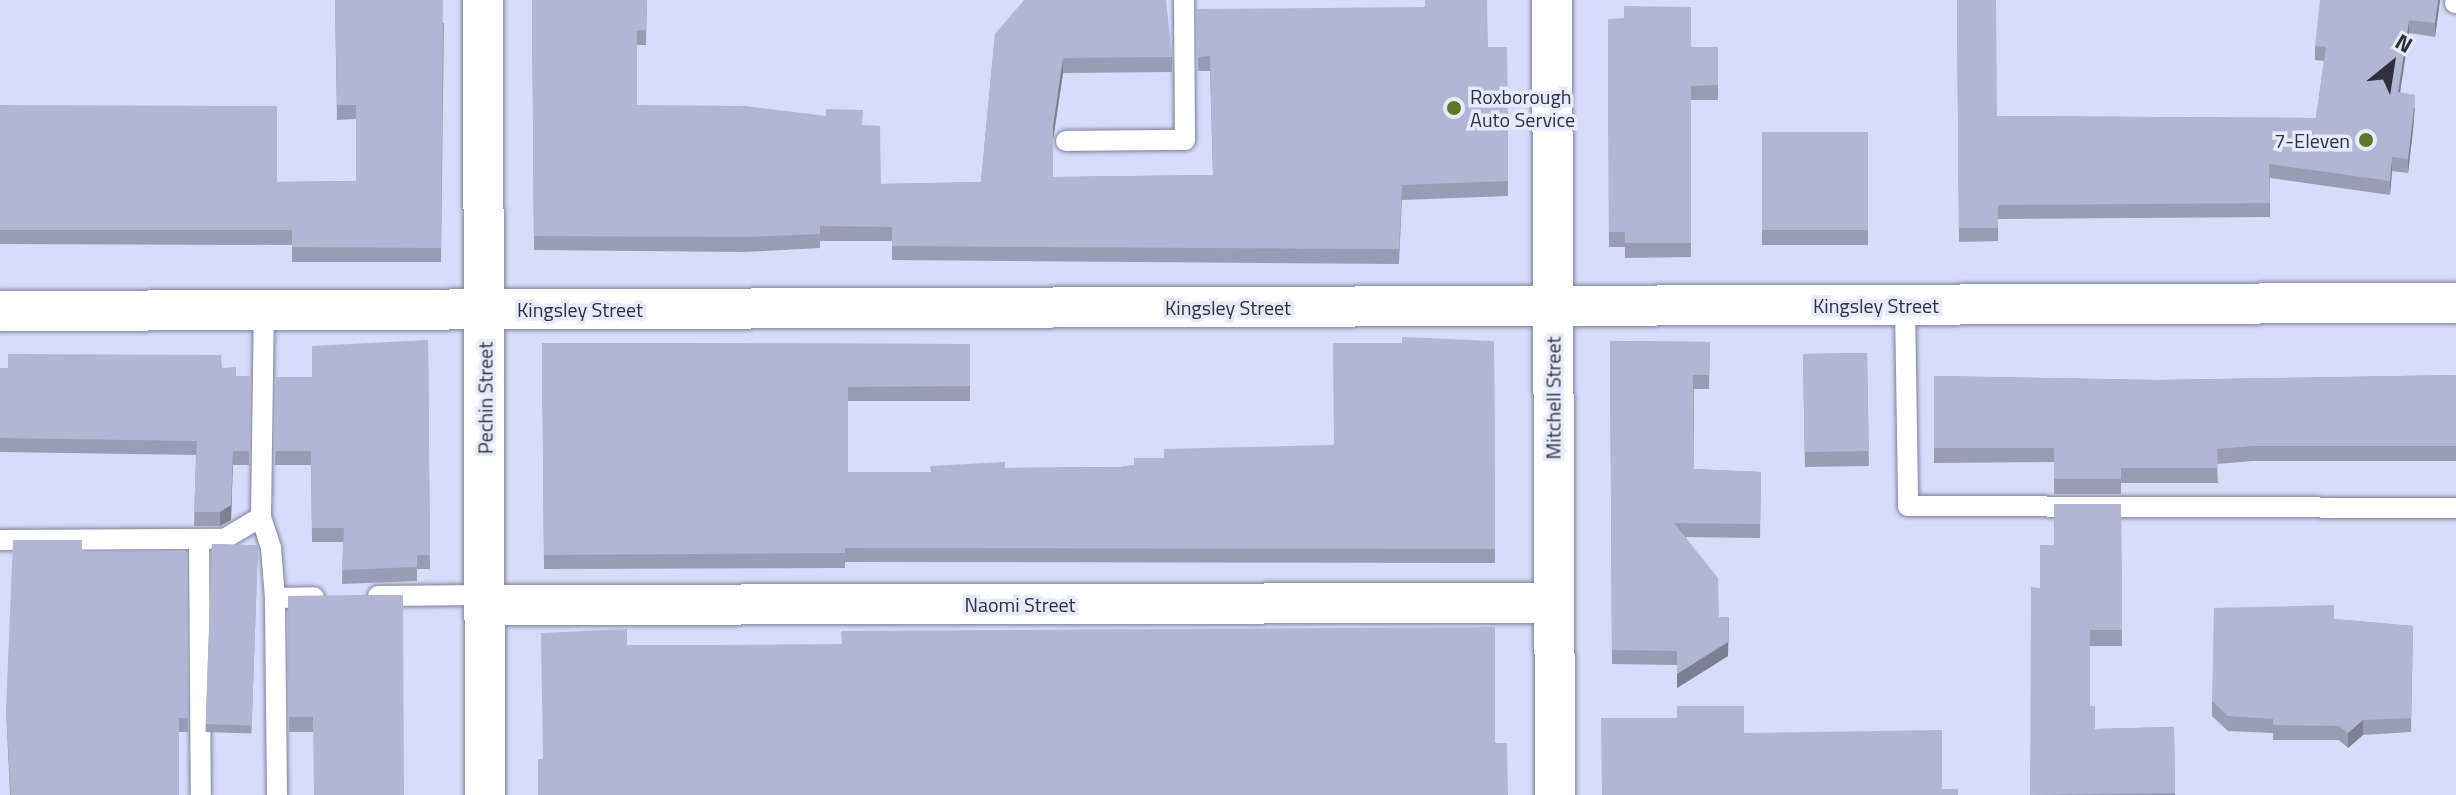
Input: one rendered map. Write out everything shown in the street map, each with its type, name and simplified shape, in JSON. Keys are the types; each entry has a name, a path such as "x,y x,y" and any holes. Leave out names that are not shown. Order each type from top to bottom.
{"street":[{"name":"Pechin Street","path":"483,0 485,795"},
{"name":"Mitchell Street","path":"1552,0 1555,795"},
{"name":"Kingsley Street","path":"0,311 2456,303"},
{"name":"Naomi Street","path":"485,600 1554,603"}],"lane":[{"path":"1066,141 1185,140 1184,0"},
{"path":"1905,305 1908,506 2456,508"},
{"path":"264,311 261,517 271,548 275,598 277,795"},
{"path":"0,540 224,539 261,517"},
{"path":"199,539 201,795"},
{"path":"275,598 485,600"}],"building":[{"path":"335,0 443,0 441,248 292,247 292,230 0,230 0,105 277,106 277,182 356,181 356,105 337,105"},
{"path":"532,0 647,0 646,30 637,31 637,105 745,106 826,116 826,109 863,110 862,125 880,126 881,184 981,182 995,34 1024,0 1166,0 1172,57 1063,58 1053,126 1053,177 1213,175 1210,56 1198,57 1197,9 1425,7 1425,0 1487,0 1488,47 1507,47 1508,181 1402,185 1399,249 892,246 892,227 820,226 820,234 744,237 534,236"},
{"path":"1957,0 1996,0 1997,116 2316,118 2326,47 2315,46 2320,0 2438,0 2435,23 2409,20 2398,92 2415,95 2408,159 2392,157 2390,181 2269,164 2270,203 1998,205 1998,228 1959,228"},
{"path":"1624,6 1691,7 1691,47 1718,47 1718,85 1691,86 1691,243 1625,243 1625,232 1609,232 1608,19 1624,18"},
{"path":"1762,132 1868,132 1868,230 1762,230"},
{"path":"1402,337 1494,341 1495,549 845,548 845,553 544,555 542,343 970,344 970,386 848,387 848,472 931,472 930,466 1005,462 1005,468 1121,467 1134,465 1134,458 1164,458 1164,449 1334,445 1333,343 1402,343"},
{"path":"428,340 430,555 417,555 417,567 342,570 344,528 312,528 311,451 275,451 276,377 312,377 312,346"},
{"path":"1610,341 1710,342 1709,375 1693,375 1694,469 1761,472 1760,524 1674,523 1718,578 1719,617 1729,617 1728,642 1677,674 1677,651 1612,650"},
{"path":"1867,353 1869,451 1805,452 1803,354"},
{"path":"8,354 221,355 222,368 236,367 236,376 250,376 249,451 233,451 231,505 220,512 194,512 197,441 0,438 0,368 8,368"},
{"path":"2456,375 2456,446 2253,446 2217,449 2218,468 2121,468 2121,479 2054,479 2054,448 1934,448 1934,376 2158,380"},
{"path":"2054,504 2121,504 2122,630 2090,630 2090,706 2095,706 2095,729 2174,727 2175,793 2030,795 2031,587 2040,588 2040,545 2054,545"},
{"path":"13,540 82,540 82,551 186,552 188,718 179,718 179,795 11,795 6,710"},
{"path":"212,544 258,546 252,725 206,724"},
{"path":"403,595 404,795 314,795 313,717 289,717 288,596"},
{"path":"2334,605 2334,619 2413,626 2411,718 2363,720 2348,733 2339,726 2273,725 2273,719 2228,716 2212,701 2214,608"},
{"path":"1495,627 1495,743 1507,743 1508,795 538,795 538,759 543,759 541,633 627,629 627,645 716,645 842,644 841,631"},
{"path":"1677,706 1744,706 1744,733 1942,730 1942,789 1958,789 1958,795 1602,795 1601,718 1677,718"}],"place":[{"name":"Roxborough Auto Service","path":"1454,108"},
{"name":"7-Eleven","path":"2366,140"}]}
